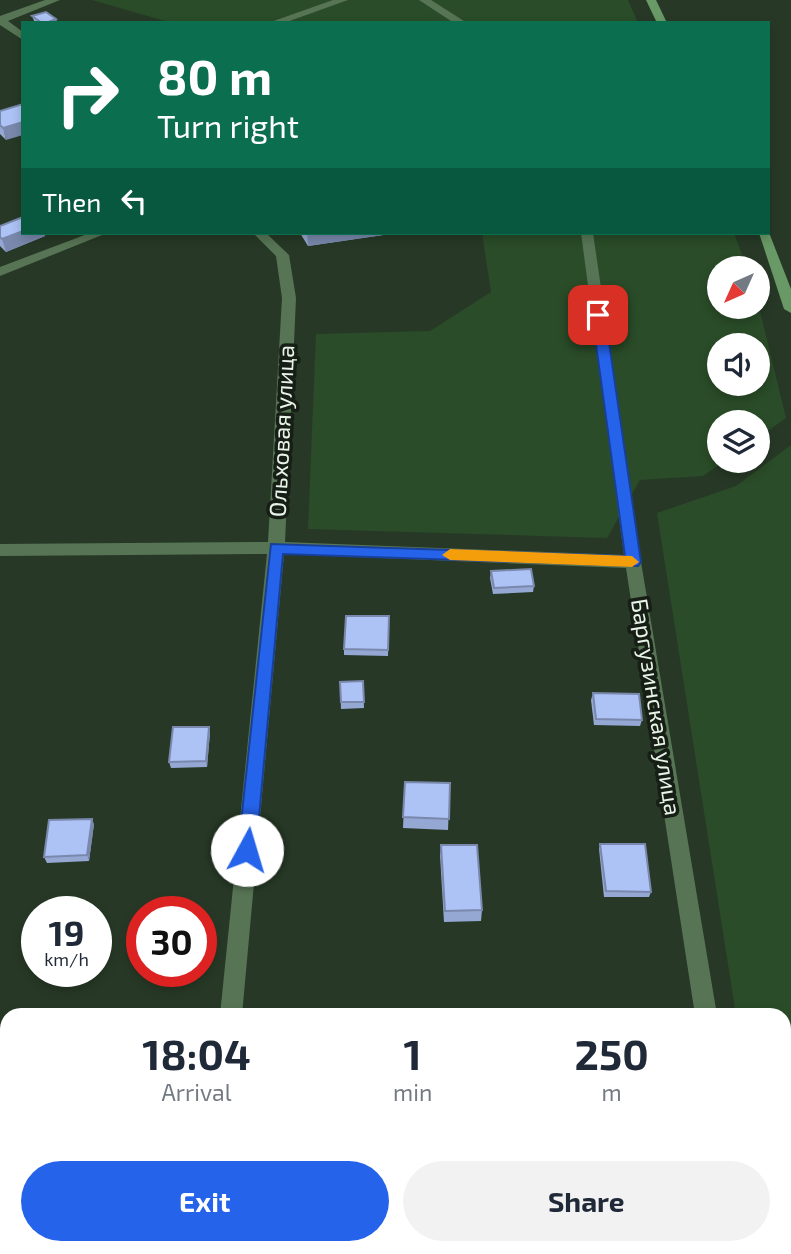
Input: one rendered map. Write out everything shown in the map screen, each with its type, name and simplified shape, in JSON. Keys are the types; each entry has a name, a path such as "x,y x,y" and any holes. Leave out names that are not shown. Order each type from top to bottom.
{"street":[{"path":"0,20 55,0"},
{"path":"280,21 343,0"},
{"path":"424,0 459,21"},
{"path":"651,0 661,21"},
{"path":"0,20 21,36"},
{"path":"0,272 96,235"},
{"name":"Ольховая улица","path":"232,1008 276,548 289,298 282,255 261,235"},
{"name":"Баргузинская улица","path":"587,235 633,562 705,1008"},
{"path":"766,235 791,309"},
{"path":"0,550 276,548 633,562"}],"green space":[{"path":"92,0 628,0 637,21 165,21"},
{"path":"482,235 735,235 743,256 707,256 707,319 762,319 765,333 707,333 707,396 770,396 770,352 786,418 770,429 770,410 707,410 707,473 703,476 640,480 607,538 308,529 316,334 430,331 491,292"},
{"path":"791,445 791,1008 735,1008 657,513 736,486 753,473 770,473 770,461"}],"building":[{"path":"46,12 56,19 39,21 32,16"},
{"path":"21,105 21,123 3,128 0,125 0,111"},
{"path":"21,218 21,232 2,239 0,226"},
{"path":"531,569 534,586 494,588 491,571"},
{"path":"346,616 389,616 388,650 344,649"},
{"path":"363,681 364,702 341,702 340,682"},
{"path":"593,693 639,694 642,720 596,719"},
{"path":"173,727 209,727 206,761 169,762"},
{"path":"405,782 450,783 449,819 403,817"},
{"path":"92,819 87,855 44,857 49,820"},
{"path":"600,844 645,844 651,892 606,891"},
{"path":"441,845 477,845 482,910 445,911"}],"slow traffic":[{"path":"450,555 632,562"}],"route":[{"path":"247,850 276,548 633,562 598,315"}]}
